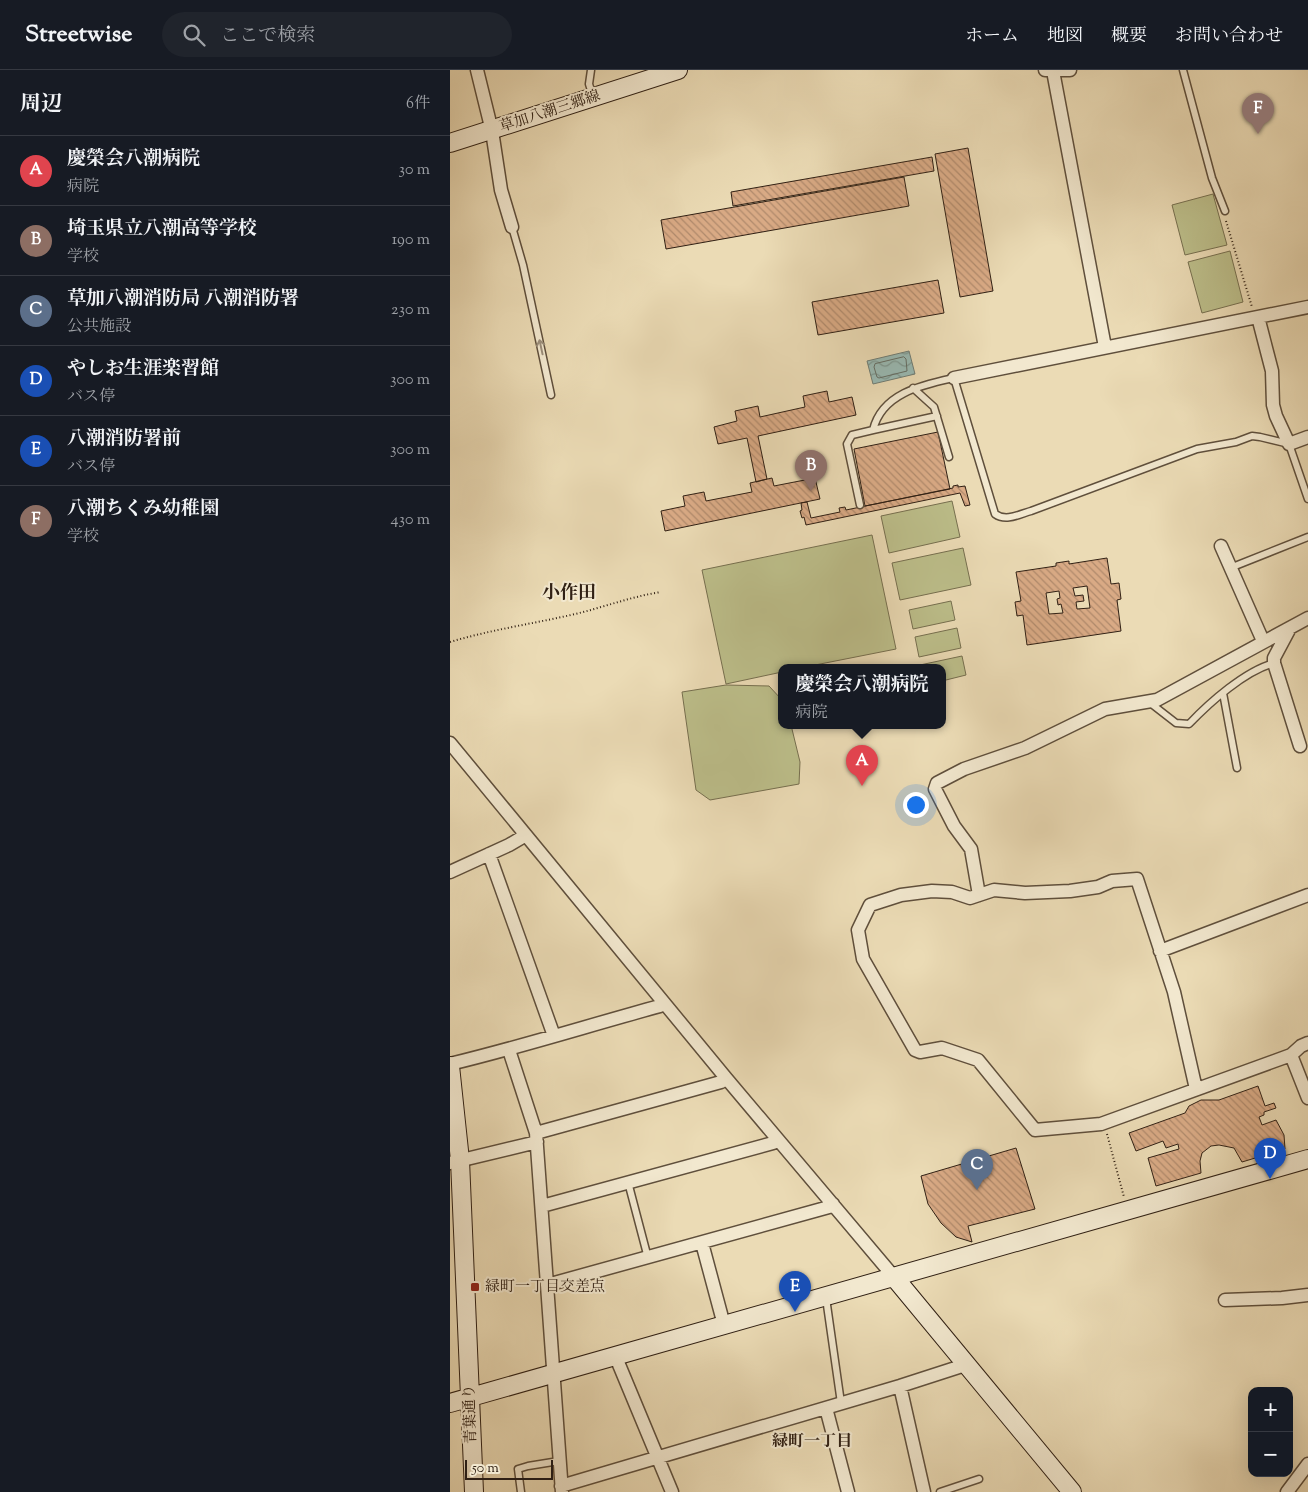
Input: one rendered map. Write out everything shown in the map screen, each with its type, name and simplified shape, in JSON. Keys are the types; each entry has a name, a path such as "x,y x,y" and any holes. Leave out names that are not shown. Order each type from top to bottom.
{"street":[{"path":"476,70 492,131 501,190 512,227"},
{"name":"草加八潮三郷線","path":"450,143 678,70"},
{"path":"1070,70 1049,70 1105,348"},
{"path":"954,378 1308,307"},
{"path":"1256,317 1272,371 1273,405 1276,416 1289,444 1308,437"},
{"path":"1221,546 1262,641"},
{"path":"979,895 971,849 954,826 935,789 937,783 964,769 1024,748 1105,709 1157,700 1262,641 1308,618"},
{"path":"1290,628 1274,658 1274,663 1300,746"},
{"path":"450,743 726,1078 1072,1492"},
{"path":"450,872 526,835"},
{"path":"489,854 554,1036"},
{"path":"1196,1089 1174,992 1137,879 1112,881 1098,887 1070,891 1025,893 994,890 970,898 952,892 932,891 901,895 870,905 858,930 863,959 915,1050 920,1052 942,1048 978,1060 1035,1130 1102,1124 1291,1055 1301,1046 1308,1043"},
{"path":"1160,951 1308,895"},
{"path":"450,1065 509,1050 660,1006 664,1003"},
{"path":"509,1050 537,1138 562,1489 657,1457 900,1386 965,1365"},
{"path":"1291,1055 1308,1098"},
{"name":"青葉通り","path":"450,1065 457,1242 470,1397 474,1492"},
{"path":"455,1162 721,1082 726,1078"},
{"path":"542,1206 773,1143 777,1139"},
{"path":"450,1403 1308,1160"},
{"path":"547,1285 702,1243 829,1207 833,1204"},
{"path":"702,1243 724,1325"},
{"path":"1225,1300 1308,1295"},
{"path":"615,1355 672,1492"},
{"path":"900,1386 924,1492"},
{"path":"826,1408 848,1492"},
{"path":"1287,1492 1308,1464"}],"lane":[{"path":"591,70 589,84 593,98"},
{"path":"1183,70 1212,178 1225,211"},
{"path":"512,227 523,264 551,395"},
{"path":"873,430 875,420 893,399 913,388 954,378 995,514 999,517 1007,518 1031,511 1197,450 1236,442 1252,436 1260,436 1289,444 1308,499"},
{"path":"913,388 934,407 950,457"},
{"path":"860,505 847,444 852,435 937,416"},
{"path":"1230,568 1308,537"},
{"path":"1148,701 1176,724 1189,724 1208,704 1223,693 1254,671 1274,663"},
{"path":"1223,693 1237,768"},
{"path":"628,1182 648,1258"},
{"path":"825,1296 841,1403"},
{"path":"520,1492 518,1469 559,1461"},
{"path":"940,1492 979,1478"}],"path":[{"path":"1225,211 1226,220 1256,317"},
{"path":"450,642 482,632 570,615 618,600 661,592"},
{"path":"1102,1124 1107,1132 1128,1210"}],"green space":[{"path":"1213,194 1227,245 1185,255 1172,205"},
{"path":"1230,251 1243,302 1202,313 1188,262"},
{"path":"952,501 960,537 889,553 881,516"},
{"path":"872,535 896,649 820,664 778,664 778,673 726,684 702,570"},
{"path":"963,548 971,585 900,600 892,563"},
{"path":"951,601 955,620 913,629 909,610"},
{"path":"957,628 961,648 919,657 915,637"},
{"path":"962,656 966,675 946,680 946,664 925,664"},
{"path":"726,685 769,686 778,696 778,729 792,729 800,762 799,784 710,800 696,790 682,692"}],"water":[{"path":"909,351 915,374 873,384 867,361"}],"building":[{"path":"968,148 993,291 960,297 935,154"},
{"path":"932,157 934,171 733,206 731,192"},
{"path":"904,177 909,206 666,249 661,220"},
{"path":"938,280 944,313 818,335 812,302"},
{"path":"827,391 829,402 852,397 856,415 758,436 767,479 756,482 747,438 718,444 714,427 737,421 735,411 758,406 760,417 805,407 803,396"},
{"path":"938,432 950,489 865,506 854,449"},
{"path":"772,478 774,486 815,478 820,499 665,531 661,511 685,506 683,496 704,492 706,501 752,492 750,483"},
{"path":"958,485 958,487 965,486 970,505 965,506 960,493 806,525 800,511 802,510 801,503 807,502 811,518 840,512 839,508 845,507 846,510 953,488 953,486"},
{"path":"1107,558 1111,584 1119,583 1121,599 1117,600 1121,631 1027,645 1023,615 1017,616 1015,602 1021,601 1016,572 1056,566 1056,563 1069,561 1069,564","holes":["1087,586 1090,608 1077,609 1076,602 1084,601 1083,595 1075,596 1073,588","1059,591 1058,605 1061,604 1063,613 1049,614 1046,593"]},
{"path":"1258,1086 1265,1106 1274,1103 1276,1108 1264,1112 1264,1115 1259,1117 1262,1125 1276,1120 1284,1135 1285,1149 1242,1162 1234,1148 1219,1145 1211,1146 1202,1153 1200,1161 1201,1173 1156,1186 1148,1158 1179,1149 1178,1144 1166,1148 1163,1141 1136,1151 1129,1133 1185,1113 1189,1106 1201,1100 1219,1100"},
{"path":"1016,1148 1035,1209 968,1226 972,1242 956,1237 941,1223 928,1204 921,1176"}],"place":[{"name":"八潮ちくみ幼稚園","path":"1258,134"},
{"name":"埼玉県立八潮高等学校","path":"811,491"},
{"name":"慶榮会八潮病院","path":"862,786"},
{"name":"やしお生涯楽習館","path":"1270,1179"},
{"name":"草加八潮消防局 八潮消防署","path":"977,1190"},
{"name":"緑町一丁目交差点","path":"475,1287"},
{"name":"八潮消防署前","path":"795,1312"}],"district":[{"name":"小作田","path":"569,594"},
{"name":"緑町一丁目","path":"812,1442"}]}
